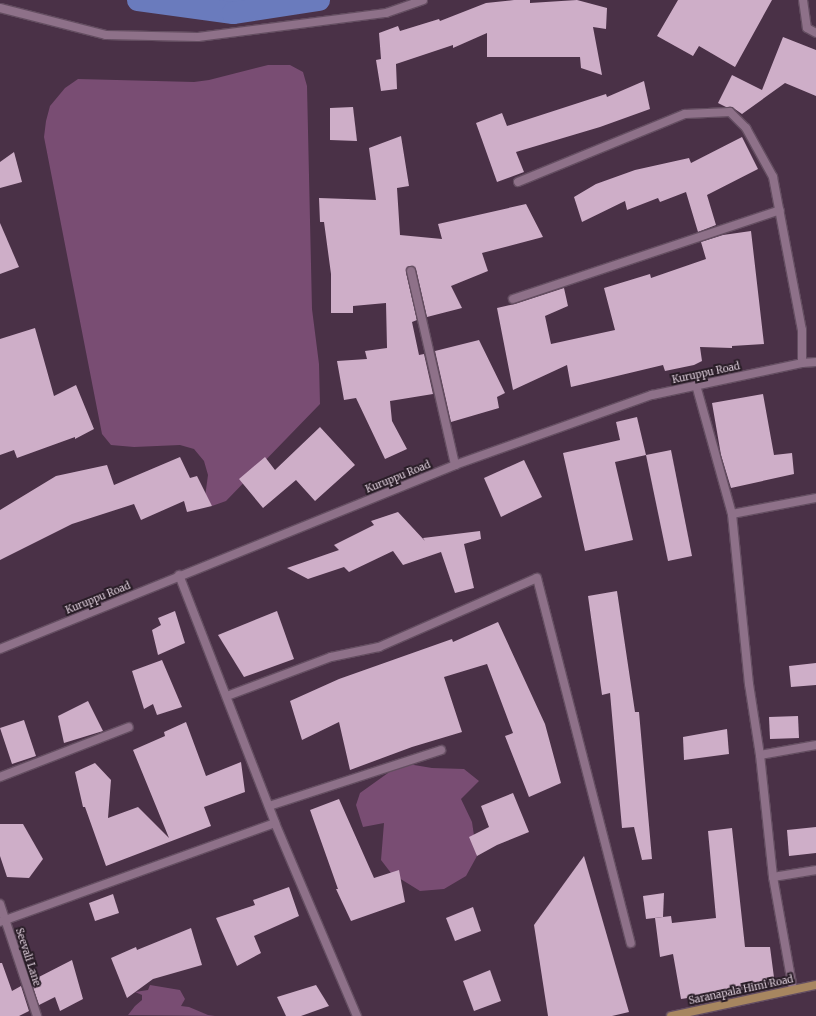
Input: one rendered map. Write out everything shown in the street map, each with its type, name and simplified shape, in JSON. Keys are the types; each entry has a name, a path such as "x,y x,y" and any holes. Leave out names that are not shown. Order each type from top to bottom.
{"street":[{"path":"0,8 106,35 198,37 386,13 423,0"},
{"path":"803,0 807,28 816,33"},
{"path":"518,182 685,114 730,112 746,128 773,177 802,330 802,363"},
{"path":"513,299 780,210"},
{"path":"410,271 455,465"},
{"name":"Kuruppu Road","path":"0,648 455,465 652,395 802,363 816,362"},
{"path":"696,385 732,514 749,684 760,755 773,877 794,989"},
{"path":"732,514 816,498"},
{"path":"179,575 269,806 357,1016"},
{"path":"226,696 331,657 379,647 537,578 631,943"},
{"path":"0,777 129,727"},
{"path":"760,755 816,745"},
{"path":"269,806 441,750"},
{"path":"3,921 276,823"},
{"path":"773,877 816,870"},
{"name":"Seevali Lane","path":"0,904 3,921 37,1016"},
{"name":"Saranapala Himi Road","path":"671,1016 816,985"}],"shaded area":[{"path":"268,65 290,65 303,72 307,86 312,309 319,364 320,404 226,501 212,506 205,497 208,475 204,461 194,449 180,445 134,447 111,445 102,434 44,137 46,121 50,106 65,88 78,79 194,82 209,80"},
{"path":"402,763 432,768 464,769 479,781 461,799 472,822 477,856 466,876 444,889 420,891 391,873 381,860 384,823 363,827 356,805 360,793"},
{"path":"150,985 180,990 185,999 181,1006 189,1007 208,1015 215,1016 128,1015 142,1000 142,995 135,992 148,990"}],"water":[{"path":"138,0 319,0 233,13"}],"building":[{"path":"530,0 530,3 577,0 607,8 606,29 593,27 602,75 581,68 580,57 487,57 487,33 453,48 453,45 396,64 397,89 381,91 376,60 381,59 379,33 398,26 400,31 439,19 440,21 486,3"},
{"path":"678,0 772,0 735,67 699,46 693,56 657,36"},
{"path":"783,37 816,50 816,96 785,83 742,114 732,107 726,107 718,103 732,75 762,90"},
{"path":"644,81 650,109 600,127 516,152 524,172 497,182 476,123 502,113 507,126 606,94 607,97"},
{"path":"353,107 357,141 330,140 330,108"},
{"path":"401,136 409,186 397,188 400,235 442,239 438,224 526,204 543,237 482,253 488,271 451,286 462,308 427,317 416,269 412,266 407,267 406,272 417,320 412,322 419,355 424,354 433,394 390,401 392,421 407,449 385,459 356,398 344,400 337,361 367,359 365,351 387,348 386,303 353,306 353,313 331,313 331,274 324,222 320,222 319,198 376,200 369,148"},
{"path":"742,137 758,169 707,195 716,225 698,232 686,192 660,202 658,198 627,210 625,201 582,222 574,197 596,184 635,170 689,158 691,163"},
{"path":"14,152 22,182 0,188 0,162"},
{"path":"0,223 19,267 0,274"},
{"path":"751,231 764,344 732,346 732,348 700,347 702,361 694,365 665,371 663,365 571,387 567,365 513,390 497,308 515,304 564,288 568,306 545,316 551,344 615,330 604,288 650,274 651,278 706,259 701,242 723,235"},
{"path":"35,328 54,396 76,385 94,429 75,439 75,437 17,458 14,450 0,455 0,339"},
{"path":"479,340 505,393 497,397 499,408 451,422 435,351"},
{"path":"763,394 774,455 792,453 794,474 731,488 721,455 712,403"},
{"path":"637,417 646,455 615,462 633,540 585,551 563,453 620,440 616,422"},
{"path":"320,427 355,465 315,501 296,480 263,508 239,479 265,457 275,470"},
{"path":"671,450 692,556 668,561 646,455"},
{"path":"180,457 190,478 197,476 212,506 187,512 184,501 141,520 134,504 72,524 0,560 0,510 56,476 107,465 114,485"},
{"path":"524,460 542,497 501,517 484,478"},
{"path":"398,512 425,541 423,538 480,531 481,539 464,544 474,588 455,593 441,552 403,565 393,551 349,572 344,567 308,579 287,568 339,550 334,545 374,525 371,521"},
{"path":"617,591 635,712 639,712 652,859 642,860 634,827 622,828 610,693 602,695 588,596"},
{"path":"175,611 185,643 158,655 152,630 161,625 158,618"},
{"path":"277,611 294,659 244,677 218,635"},
{"path":"498,622 545,724 561,783 529,797 505,736 513,733 487,664 444,677 462,732 412,747 350,770 339,722 302,740 290,701 339,679 452,639 453,642"},
{"path":"162,660 182,707 157,715 153,704 144,709 132,671"},
{"path":"816,663 816,685 791,687 789,666"},
{"path":"88,701 103,731 64,743 58,716"},
{"path":"798,716 799,738 770,739 769,717"},
{"path":"24,720 36,756 12,764 0,728"},
{"path":"186,722 206,776 241,762 245,792 204,807 211,826 106,866 85,807 83,807 75,772 95,763 111,780 108,818 138,807 169,838 133,750 165,736 164,732"},
{"path":"727,729 729,754 684,760 683,737"},
{"path":"513,793 529,832 497,845 477,856 469,837 489,827 481,806"},
{"path":"339,799 374,878 399,870 405,902 351,921 336,889 338,889 310,810"},
{"path":"0,824 23,824 43,859 29,878 7,877 0,856"},
{"path":"816,827 816,853 789,856 787,830"},
{"path":"732,828 745,947 770,947 775,985 681,999 673,954 660,957 655,918 671,916 672,923 716,918 708,831"},
{"path":"584,856 629,1012 612,1016 548,1016 534,925"},
{"path":"289,887 299,916 254,936 261,953 237,966 216,918 255,905 253,900"},
{"path":"664,893 663,917 646,919 643,896"},
{"path":"113,894 119,913 95,921 89,903"},
{"path":"473,907 481,931 455,941 446,918"},
{"path":"191,928 202,965 153,979 127,998 111,958 136,947 137,950"},
{"path":"72,960 83,999 60,1011 55,997 39,1005 31,981"},
{"path":"0,963 2,963 12,991 21,986 29,1011 19,1016 0,1016"},
{"path":"490,970 501,1001 474,1011 463,981"},
{"path":"316,985 329,1006 301,1016 286,1016 277,997"}],"waterway":[{"path":"138,0 233,13 319,0"}]}
